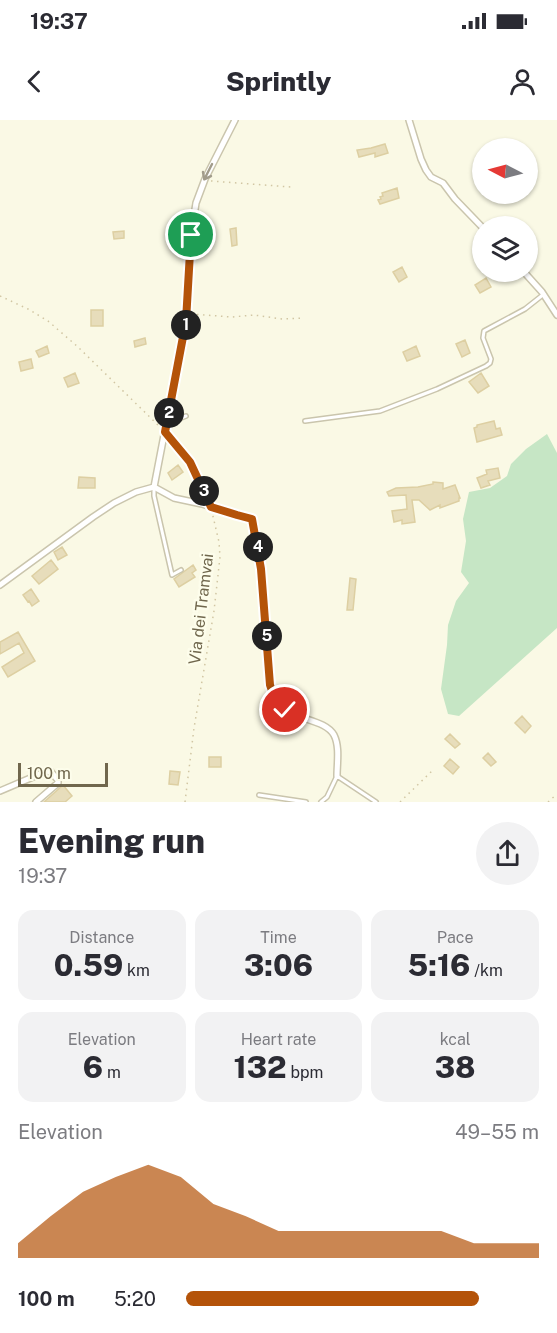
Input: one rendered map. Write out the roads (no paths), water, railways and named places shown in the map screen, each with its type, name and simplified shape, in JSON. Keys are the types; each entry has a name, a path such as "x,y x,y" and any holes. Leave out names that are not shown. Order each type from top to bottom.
{"street":[{"path":"154,487 187,314 195,202 235,120"},
{"path":"409,120 426,170 431,177 443,183 472,217"},
{"path":"533,282 557,315"},
{"path":"0,585 93,516 125,497 154,487 174,498 252,519 261,569 269,677 273,695 285,710 332,732 338,750 337,776"},
{"path":"0,791 51,771 58,783 36,802"}],"lane":[{"path":"304,421 380,411 437,389 486,366 491,359 483,338 484,331 522,312 544,294"},
{"path":"168,422 186,416"},
{"path":"154,487 154,496 172,575 181,570"},
{"path":"321,802 327,797 337,776 376,802"},
{"path":"259,795 306,802"}]}
